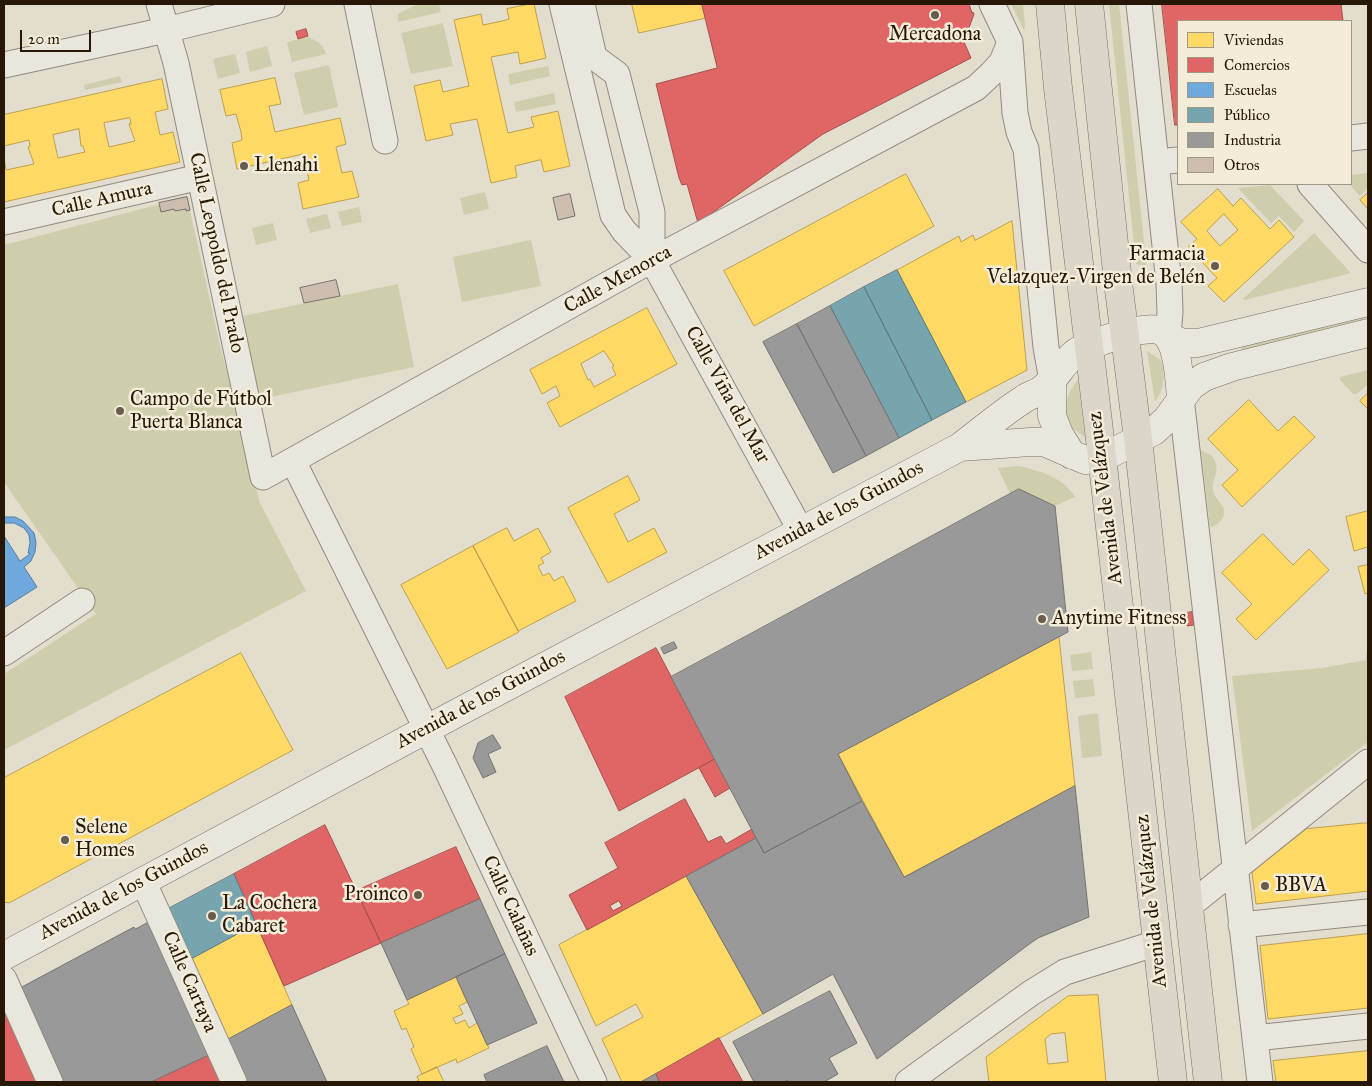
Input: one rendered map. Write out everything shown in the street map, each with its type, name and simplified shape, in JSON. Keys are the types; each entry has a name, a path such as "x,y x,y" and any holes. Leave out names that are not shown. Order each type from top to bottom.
{"main road":[{"name":"Avenida de Velázquez","path":"1050,4 1058,88 1173,1082"},
{"name":"Avenida de Velázquez","path":"1089,4 1208,1082"},
{"path":"1072,454 1059,434 1052,416 1052,381 1067,361 1088,346 1124,334 1151,328 1160,330 1182,343 1198,343 1368,302"},
{"path":"1102,458 1154,431 1167,419 1191,386 1204,377 1232,367 1368,333"},
{"path":"1168,336 1175,350 1181,398"},
{"name":"Avenida de los Guindos","path":"4,956 427,729 960,447 1025,397 1040,391 1052,381"},
{"name":"Avenida de los Guindos","path":"960,447 1044,442 1085,460 1102,458"}],"street":[{"name":"Calle Leopoldo del Prado","path":"158,4 176,63 263,477"},
{"path":"4,65 166,30 272,4"},
{"path":"357,4 386,141"},
{"name":"Calle Viña del Mar","path":"562,4 613,216 624,231 652,260 801,532"},
{"name":"Calle Viña del Mar","path":"582,4 594,57 617,74 652,212 652,260"},
{"path":"992,4 1010,42 1015,113 1019,132 1026,149 1046,347 1052,381"},
{"path":"1139,4 1167,161 1170,312 1168,336"},
{"name":"Calle Menorca","path":"263,477 652,260 976,88 1002,62 1010,42"},
{"path":"976,88 992,93 1006,101 1015,113"},
{"path":"1352,138 1368,136"},
{"name":"Calle Amura","path":"4,222 200,177"},
{"path":"1311,185 1368,250"},
{"path":"1181,398 1260,1082"},
{"path":"293,461 427,729"},
{"path":"4,653 82,602"},
{"name":"Calle Calañas","path":"427,729 594,1082"},
{"path":"1189,906 1368,762"},
{"name":"Calle Cartaya","path":"143,881 234,1082"},
{"path":"1241,925 1368,912"},
{"path":"908,1082 1031,993 1065,972 1157,943"},
{"path":"4,979 50,1082"},
{"path":"1256,1038 1368,1026"}],"green space":[{"path":"418,4 439,4 441,12 398,22 398,14"},
{"path":"1011,4 1023,4 1024,30"},
{"path":"1109,4 1119,4 1146,261 1146,265 1143,266 1136,264"},
{"path":"443,23 453,66 411,74 401,33"},
{"path":"308,37 319,43 326,54 292,62 287,42"},
{"path":"267,46 272,66 250,72 246,52"},
{"path":"235,54 240,73 218,79 213,59"},
{"path":"329,65 338,107 304,115 294,73"},
{"path":"548,66 550,76 510,85 508,74"},
{"path":"120,76 122,82 85,90 84,85"},
{"path":"554,93 556,104 516,112 514,102"},
{"path":"1368,173 1368,188 1360,196 1350,185 1352,185 1352,175"},
{"path":"1270,185 1304,221 1294,232 1279,216 1271,223 1238,188"},
{"path":"485,192 489,209 464,215 460,198"},
{"name":"Campo de Fútbol Puerta Blanca","path":"187,197 219,341 260,503 306,591 4,750 4,674 96,614 4,482 4,245"},
{"path":"359,207 362,222 342,226 338,212"},
{"path":"327,214 331,228 310,233 306,219"},
{"path":"273,223 277,240 256,245 252,228"},
{"path":"1314,233 1351,273 1243,299"},
{"path":"531,240 541,286 462,302 453,257"},
{"path":"398,284 414,367 256,400 238,317"},
{"path":"1368,313 1368,318 1242,351 1241,346"},
{"path":"1147,351 1161,360 1163,371 1162,387 1155,402"},
{"path":"1368,370 1368,384 1357,394 1353,394 1340,380 1340,377"},
{"path":"1078,380 1085,437 1071,426 1066,416 1067,399"},
{"path":"1201,450 1212,456 1215,462 1216,470 1213,490 1224,511 1221,520 1216,525 1210,527"},
{"path":"1019,466 1043,473 1058,480 1075,497 1055,506 1019,489 1010,494 998,468"},
{"path":"1091,652 1093,669 1072,671 1070,655"},
{"path":"1366,653 1368,653 1368,742 1252,831 1232,676 1322,668 1366,660"},
{"path":"1093,679 1095,696 1075,698 1073,681"},
{"path":"1098,713 1102,756 1082,758 1078,716"}],"building: Viviendas":[{"path":"534,4 546,58 520,64 518,52 491,57 508,133 534,127 531,117 558,111 570,166 544,172 541,160 539,160 515,166 517,177 491,183 477,119 450,124 453,135 426,141 414,86 440,80 443,92 469,86 454,20 481,14 483,25 502,21 509,19 507,9"},
{"path":"632,4 702,4 706,18 639,33"},
{"path":"275,78 281,104 269,106 275,132 340,118 346,144 336,147 342,173 352,171 359,197 303,209 298,183 309,180 303,154 237,169 232,143 242,140 241,132 236,114 226,116 220,90"},
{"path":"162,79 168,109 155,112 160,135 173,132 180,162 4,202 4,157 6,170 34,164 28,147 30,147 29,140 4,146 4,115","holes":["130,118 131,124 129,124 135,141 109,147 104,123","79,129 81,146 83,146 85,152 58,158 53,135"]},
{"path":"906,174 934,226 754,326 724,271"},
{"path":"1218,189 1233,206 1241,198 1270,229 1279,220 1294,237 1224,302 1208,286 1217,278 1188,247 1197,239 1181,222","holes":["1224,214 1238,230 1220,246 1207,231"]},
{"path":"1368,193 1368,209 1360,200"},
{"path":"1012,221 1027,370 966,402 897,270 959,236 961,242 973,235 975,240"},
{"path":"647,308 677,364 560,427 547,403 560,396 556,386 542,394 530,370","holes":["604,351 614,366 612,367 616,375 594,387 590,379 588,380 581,364"]},
{"path":"1368,393 1368,409 1360,401"},
{"path":"1249,400 1278,431 1294,416 1315,437 1242,507 1222,485 1238,470 1208,439"},
{"path":"628,476 640,500 614,514 628,542 654,528 667,552 608,583 568,508"},
{"path":"1368,511 1368,547 1354,551 1346,517"},
{"path":"507,528 514,541 538,528 551,552 541,558 544,563 538,566 543,576 549,573 554,581 563,576 576,601 518,631 473,546"},
{"path":"1263,534 1293,565 1309,549 1329,570 1256,640 1236,619 1252,604 1222,573"},
{"path":"473,546 519,632 447,669 401,585"},
{"path":"1368,565 1368,593 1365,594 1358,567"},
{"path":"1059,637 1075,786 904,877 838,754"},
{"name":"Selene Homes","path":"241,653 293,750 9,903 4,902 4,778"},
{"path":"1368,823 1368,891 1256,904 1252,872 1306,829"},
{"path":"686,876 763,1014 641,1082 622,1082 602,1039 643,1017 636,1004 596,1026 559,945"},
{"path":"256,924 292,1005 227,1040 191,959"},
{"path":"1368,934 1368,1008 1268,1019 1260,946"},
{"path":"456,977 467,1002 459,1006 463,1014 453,1018 456,1024 465,1020 469,1028 477,1023 489,1048 457,1063 456,1059 422,1074 411,1049 414,1047 406,1028 402,1030 394,1011 409,1004 407,1000"},
{"path":"1098,995 1106,1082 989,1082 986,1057 1068,996","holes":["1065,1033 1068,1062 1048,1064 1045,1039 1051,1034"]},
{"path":"1368,1051 1368,1082 1276,1082 1273,1061"},
{"path":"437,1067 444,1082 415,1082 419,1080 417,1077"}],"building: Comercios":[{"path":"702,4 969,4 974,14 964,42 971,58 823,134 698,223 687,184 682,185 679,178 656,84 717,68"},
{"path":"1162,4 1341,4 1343,20 1177,20 1177,125 1175,125"},
{"path":"306,29 308,36 298,39 296,32"},
{"path":"1192,612 1194,625 1187,626 1186,613"},
{"path":"656,648 715,759 619,811 565,697"},
{"path":"715,759 730,788 715,797 699,768"},
{"path":"685,799 708,842 721,836 726,844 752,829 756,838 587,930 569,895 618,868 605,843","holes":["619,901 622,906 613,911 610,906"]},
{"path":"325,825 381,943 284,986 234,874"},
{"name":"Proinco","path":"456,847 480,899 381,943 356,891"},
{"path":"4,1003 39,1082 4,1082"},
{"path":"719,1038 743,1082 659,1082 656,1074"},
{"path":"211,1054 223,1082 151,1082"}],"building: Escuelas":[{"path":"4,517 15,517 23,521 34,533 36,542 35,552 31,561 24,567 37,587 4,608 4,536 20,561 30,554 28,553 30,543 29,535 24,528 14,523 4,523"}],"building: Público":[{"path":"897,270 966,402 932,420 864,287"},
{"path":"864,287 932,420 899,438 830,306"},
{"name":"La Cochera Cabaret","path":"234,874 256,924 191,959 168,909"}],"building: Industria":[{"path":"830,306 899,438 866,456 797,324"},
{"path":"797,324 866,456 833,473 763,342"},
{"path":"1019,489 1055,506 1068,632 838,754 862,801 764,853 671,677"},
{"path":"674,642 677,648 664,654 661,648"},
{"path":"493,735 501,748 488,754 496,772 483,778 473,758 478,743"},
{"path":"1075,786 1089,917 1038,938 877,1059 833,974 763,1014 686,876 756,838 764,853 862,801 904,877"},
{"path":"480,899 505,954 407,1000 381,943"},
{"path":"151,921 211,1054 151,1082 62,1082 20,988 134,927 135,929"},
{"path":"505,954 537,1023 487,1045 456,977"},
{"path":"830,991 857,1043 829,1058 838,1074 824,1082 789,1082 787,1080 784,1082 754,1082 733,1042"},
{"path":"292,1005 327,1082 246,1082 227,1040"},
{"path":"547,1046 564,1082 487,1082 484,1075"},
{"path":"656,1074 659,1082 641,1082"}],"building: Otros":[{"path":"570,194 575,216 558,220 553,198"},
{"path":"187,197 190,210 175,211 174,209 161,212 159,203"},
{"path":"336,280 340,296 304,303 300,288"}],"place":[{"name":"Mercadona","path":"935,15"},
{"name":"Llenahi","path":"244,166"},
{"name":"Farmacia Velazquez-Virgen de Belén","path":"1215,266"},
{"name":"Campo de Fútbol Puerta Blanca","path":"120,411"},
{"name":"Anytime Fitness","path":"1042,619"},
{"name":"Selene Homes","path":"65,840"},
{"name":"BBVA","path":"1265,886"},
{"name":"Proinco","path":"418,895"},
{"name":"La Cochera Cabaret","path":"212,916"}]}
